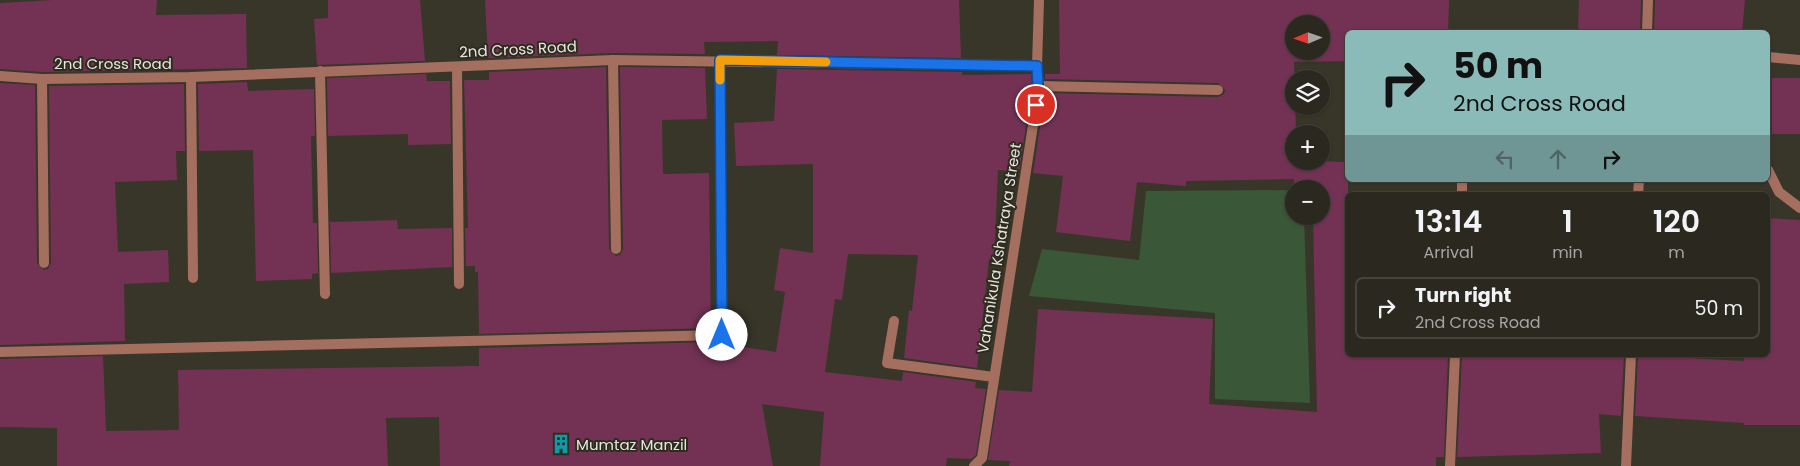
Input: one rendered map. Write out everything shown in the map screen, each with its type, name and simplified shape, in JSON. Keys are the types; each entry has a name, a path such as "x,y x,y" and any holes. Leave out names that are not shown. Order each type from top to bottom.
{"street":[{"name":"Vahanikula Kshatraya Street","path":"974,466 982,458 1038,86 1039,0"},
{"path":"1647,30 1648,0"},
{"path":"1770,57 1800,60"},
{"name":"2nd Cross Road","path":"0,76 42,79 191,78 613,60 720,60 1037,66"},
{"path":"613,60 616,249"},
{"path":"0,352 722,335 720,60"},
{"path":"457,67 459,284"},
{"path":"320,71 324,294"},
{"path":"191,78 193,278"},
{"path":"42,79 44,263"},
{"path":"1038,86 1218,90"},
{"path":"1770,174 1779,192 1800,208"},
{"path":"894,322 887,363 994,377"},
{"path":"1450,466 1455,357"},
{"path":"1626,466 1631,357"}],"green space":[{"path":"1285,190 1285,225 1304,225 1310,403 1215,399 1215,313 1029,296 1042,249 1139,260 1146,191"}],"building":[{"path":"53,0 157,0 156,15 246,14 247,68 42,72 0,69 0,3"},
{"path":"328,0 420,0 425,61 317,65 314,19 328,18"},
{"path":"485,0 959,0 961,58 777,55 778,41 704,42 705,54 613,53 488,58"},
{"path":"1059,0 1449,0 1448,30 1345,30 1345,61 1294,62 1294,70 1285,70 1285,115 1295,115 1296,125 1285,125 1285,170 1330,170 1330,162 1345,162 1345,182 1348,182 1348,192 1345,192 1345,357 1448,357 1444,457 1436,457 1436,466 1009,466 1010,461 988,460 999,390 1032,392 1038,309 1213,319 1209,404 1317,412 1313,225 1330,225 1330,180 1186,181 1186,186 1137,182 1130,241 1056,232 1063,176 1033,173 1045,93 1218,97 1224,94 1225,90 1218,83 1045,79 1045,74 1060,74"},
{"path":"1579,0 1641,0 1640,30 1578,30"},
{"path":"1655,0 1745,0 1742,30 1654,30"},
{"path":"606,67 609,249 616,256 620,255 623,249 620,67 705,68 707,119 662,120 663,174 709,173 711,328 479,334 478,272 475,272 475,266 466,266 465,228 468,228 464,80 489,80 489,72"},
{"path":"777,69 962,72 962,75 1031,74 1032,86 1019,172 998,170 994,259 989,259 977,368 904,358 909,310 912,311 918,255 848,254 842,300 835,299 825,372 902,381 903,372 976,382 975,388 986,389 976,455 971,459 947,458 946,466 820,466 824,412 762,404 773,466 440,466 439,417 386,418 388,466 57,466 57,428 0,427 0,359 103,356 106,431 179,430 178,370 479,366 479,348 712,342 776,352 785,292 774,290 780,248 813,253 813,164 736,166 734,123 774,121"},
{"path":"426,74 427,81 450,81 451,144 408,145 408,134 328,136 327,78"},
{"path":"1772,78 1800,78 1800,134 1772,134"},
{"path":"247,82 248,91 314,89 315,136 311,136 313,223 317,223 318,273 312,274 312,279 256,281 253,150 199,151 198,84"},
{"path":"0,83 35,85 37,263 44,270 48,269 51,263 49,86 184,84 185,151 176,151 177,180 115,182 118,252 168,250 169,282 124,284 125,341 0,345"},
{"path":"1770,218 1800,220 1800,425 1744,425 1744,423 1635,416 1638,357 1744,361 1744,357 1770,357"},
{"path":"397,220 398,229 452,228 452,267 331,273 330,222"},
{"path":"1462,357 1624,357 1621,416 1599,414 1601,453 1457,457"}],"slow traffic":[{"path":"720,80 720,60 826,62"}],"place":[{"name":"Mumtaz Manzil","path":"561,444"}],"route":[{"path":"722,335 720,60 1037,66 1038,86 1036,105"}]}
